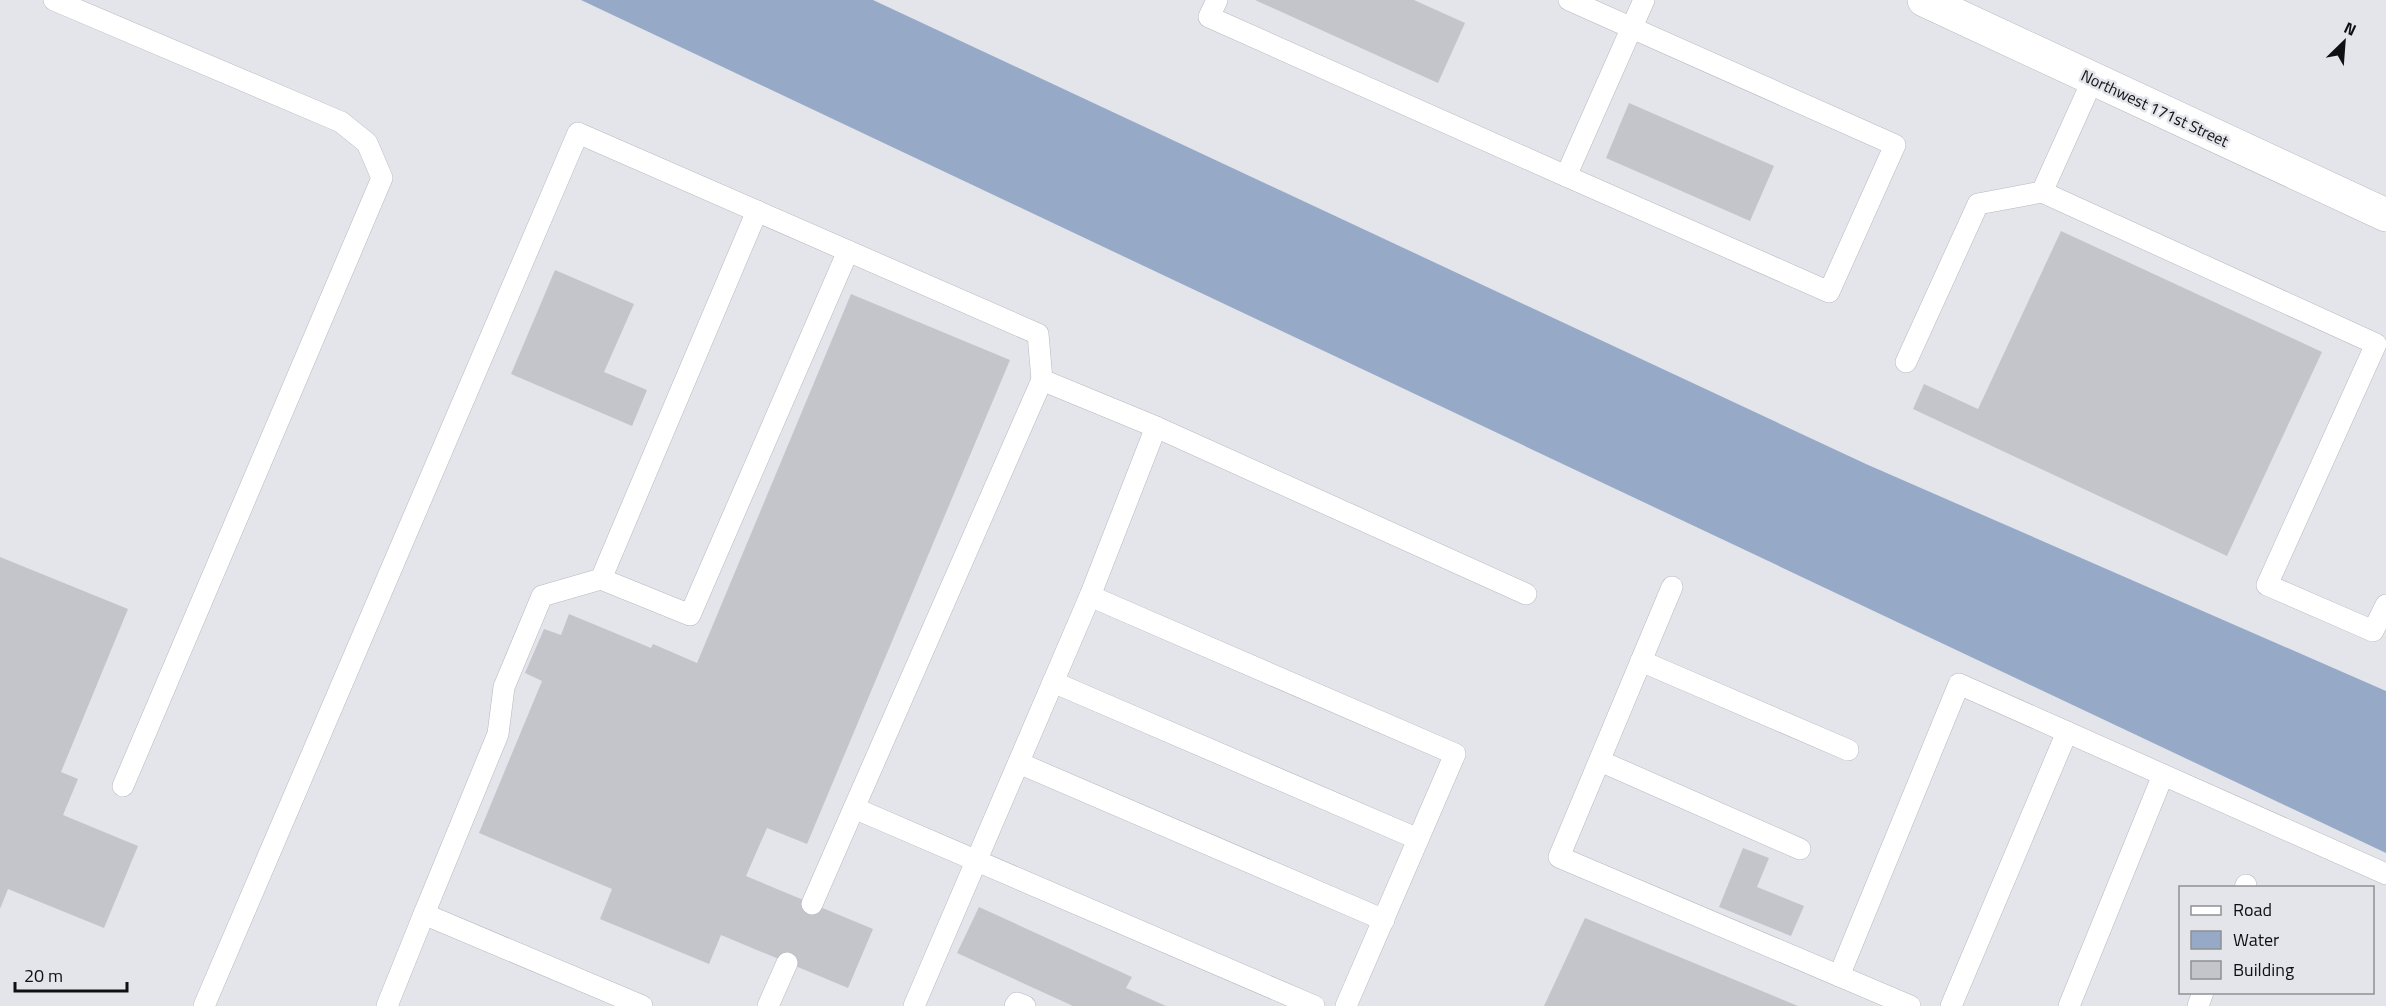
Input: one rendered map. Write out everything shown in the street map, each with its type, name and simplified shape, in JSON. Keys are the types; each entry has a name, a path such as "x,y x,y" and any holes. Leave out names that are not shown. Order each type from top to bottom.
{"street":[{"name":"Northwest 171st Street","path":"1924,0 2386,215"}],"lane":[{"path":"54,0 341,122 367,142 382,178 123,786"},
{"path":"1217,0 1209,17 1829,292 1895,145 1569,0"},
{"path":"1566,176 1644,0"},
{"path":"2042,192 2093,79"},
{"path":"204,1006 578,133 1038,334 1042,380 812,904"},
{"path":"1906,362 1978,204 2042,192 2381,346 2267,585 2373,632 2386,605"},
{"path":"601,579 757,211"},
{"path":"387,1006 498,734 504,687 542,596 601,579 690,615 848,251"},
{"path":"1042,380 1156,427 1526,594"},
{"path":"914,1006 1090,596 1156,427"},
{"path":"1672,587 1559,857 1910,1006"},
{"path":"1090,596 1455,754 1346,1006"},
{"path":"1641,662 1848,750"},
{"path":"1053,682 1418,839"},
{"path":"1839,976 1959,684 2386,874"},
{"path":"1951,1006 2067,732"},
{"path":"1600,761 1800,849"},
{"path":"1019,763 1384,920"},
{"path":"2069,1006 2163,775"},
{"path":"854,808 1314,1006"},
{"path":"424,914 642,1006"},
{"path":"768,1006 787,963"},
{"path":"1016,1006 1017,1003 1025,1006"}],"water":[{"path":"581,0 873,0 1866,464 2386,691 2386,853"}],"building":[{"path":"1255,0 1414,0 1465,23 1438,83"},
{"path":"1629,103 1774,166 1750,221 1606,158"},
{"path":"2061,231 2322,352 2227,556 1913,409 1924,384 1978,409"},
{"path":"555,270 634,304 604,372 647,390 632,426 511,374"},
{"path":"851,294 1010,360 807,844 767,828 746,876 873,929 848,988 721,935 709,964 600,919 612,889 479,833 542,681 525,673 544,629 561,635 569,614 651,648 653,644 697,663"},
{"path":"0,557 128,609 61,772 78,779 63,815 138,846 104,928 8,889 0,909"},
{"path":"1743,848 1769,858 1757,887 1804,906 1791,936 1719,907"},
{"path":"979,907 1132,977 1126,988 1166,1006 1073,1006 957,953"},
{"path":"1585,918 1798,1006 1544,1006"}]}
